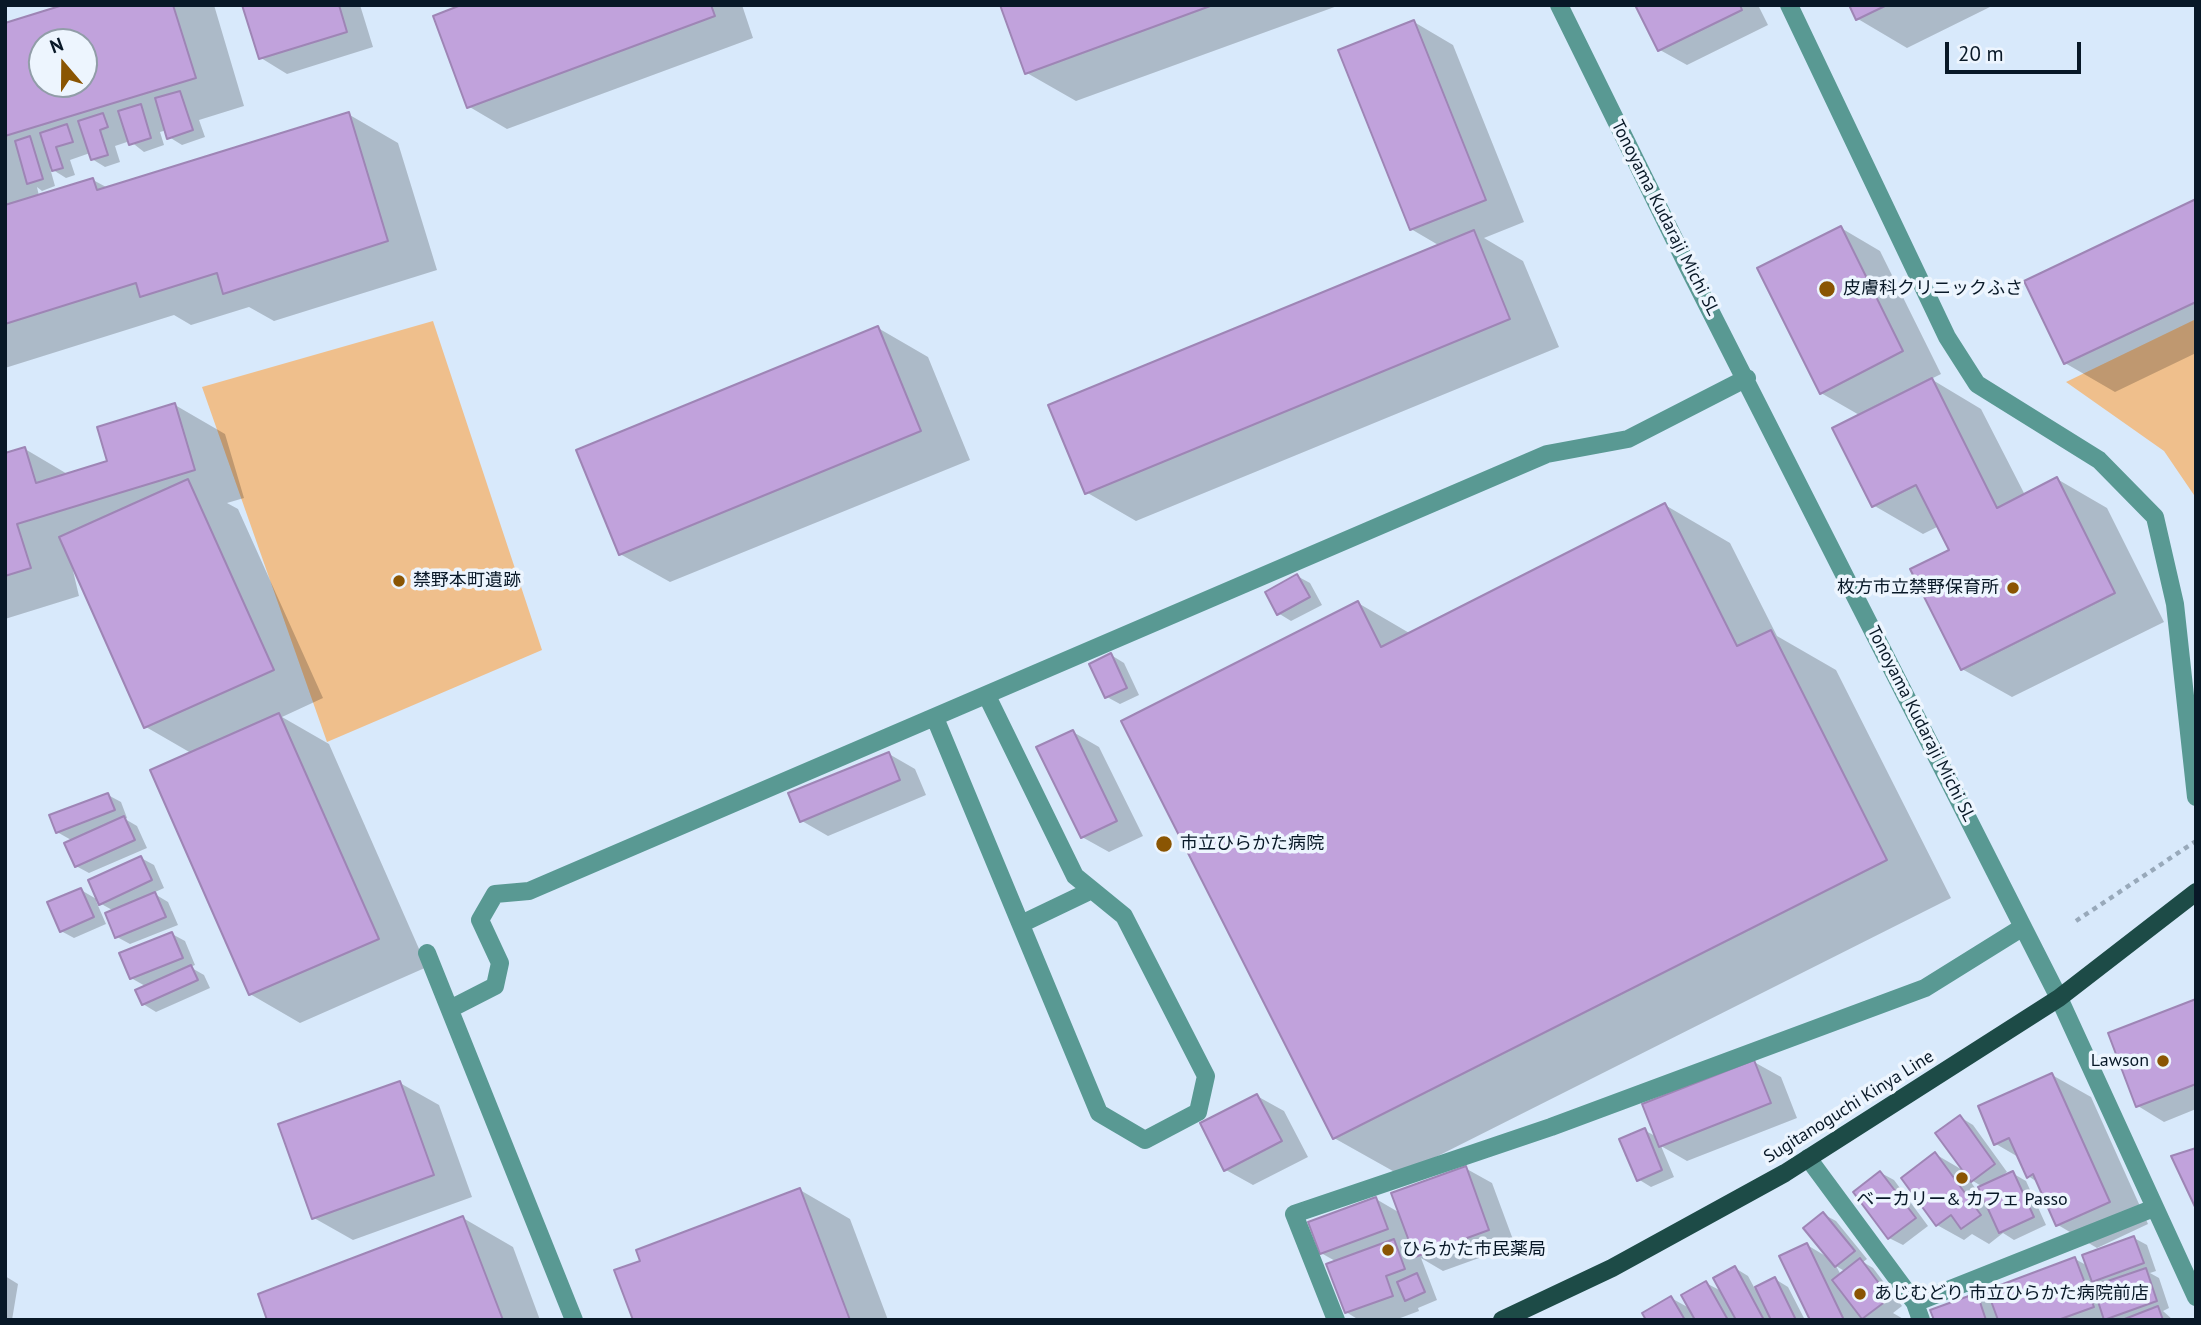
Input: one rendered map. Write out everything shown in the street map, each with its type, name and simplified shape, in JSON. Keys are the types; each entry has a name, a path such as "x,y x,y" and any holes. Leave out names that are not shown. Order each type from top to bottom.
{"main road":[{"name":"Sugitanoguchi Kinya Line","path":"1502,1320 1612,1268 1808,1158 2059,998 2196,892"}],"street":[{"name":"Tonoyama Kudaraji Michi SL","path":"1559,5 2059,998 2196,1297"},
{"path":"1789,5 1947,337 1977,384 2099,460 2155,517 2175,604 2196,797"},
{"path":"450,1009 495,986 500,963 480,920 495,894 529,891 1547,454 1628,439 1747,378"},
{"path":"935,718 1099,1113 1145,1140 1198,1112 1206,1076 1124,916 1075,876 987,696"},
{"path":"1021,924 1092,890"},
{"path":"1336,1320 1294,1214 1551,1127 1925,988 2023,927"},
{"path":"427,953 574,1320"},
{"path":"1808,1158 1918,1311 2154,1208"}],"path":[{"path":"2076,921 2196,841"}],"shaded area":[{"path":"2196,319 2196,498 2164,451 2066,382"},
{"path":"433,321 542,650 327,742 202,387"}],"building":[{"path":"63,5 173,5 196,78 5,136 5,23"},
{"path":"242,5 339,5 347,32 259,59"},
{"path":"461,5 711,5 715,16 467,108 433,16"},
{"path":"1000,5 1213,5 1025,74"},
{"path":"1635,5 1740,5 1742,10 1658,51"},
{"path":"1849,5 1887,5 1856,20"},
{"path":"1414,20 1486,200 1410,230 1338,50"},
{"path":"180,91 193,130 167,139 155,98"},
{"path":"141,104 151,138 129,145 118,111"},
{"path":"349,112 388,241 223,294 217,273 140,297 136,283 5,324 5,205 93,178 97,190"},
{"path":"103,113 108,127 100,130 108,155 91,160 78,121"},
{"path":"67,124 73,142 56,147 63,168 52,171 40,133"},
{"path":"30,136 43,179 27,184 15,141"},
{"path":"2196,199 2196,302 2064,364 2024,281"},
{"path":"1841,226 1903,351 1820,394 1757,268"},
{"path":"1474,230 1510,319 1085,494 1048,405"},
{"path":"878,326 921,431 619,555 576,450"},
{"path":"1932,378 1997,508 2057,477 2115,593 1961,670 1910,569 1949,550 1916,485 1872,507 1832,428"},
{"path":"175,403 195,470 17,524 31,568 5,576 5,453 25,447 36,483 107,461 97,427"},
{"path":"188,479 274,670 144,728 59,537"},
{"path":"1665,503 1737,646 1771,630 1887,860 1333,1139 1121,721 1358,601 1381,647"},
{"path":"1297,574 1310,597 1277,615 1265,592"},
{"path":"1111,653 1127,688 1105,698 1089,664"},
{"path":"279,713 379,939 249,995 150,770"},
{"path":"1073,730 1117,821 1081,838 1036,747"},
{"path":"889,752 900,780 800,822 788,793"},
{"path":"108,793 115,810 56,833 49,815"},
{"path":"124,816 135,840 75,867 64,843"},
{"path":"141,856 152,880 99,905 88,880"},
{"path":"81,888 94,917 60,932 47,902"},
{"path":"155,892 166,917 115,938 105,913"},
{"path":"172,932 183,958 130,979 119,953"},
{"path":"191,965 198,980 142,1005 135,990"},
{"path":"2196,999 2196,1084 2136,1107 2108,1033"},
{"path":"1754,1060 1771,1103 1659,1147 1642,1104"},
{"path":"2052,1073 2110,1202 2056,1226 2033,1174 2027,1178 2009,1138 1994,1145 1978,1106"},
{"path":"400,1081 434,1175 312,1219 278,1124"},
{"path":"1257,1094 1282,1141 1224,1171 1200,1123"},
{"path":"1960,1115 1995,1164 1971,1182 1935,1133"},
{"path":"1645,1128 1662,1170 1637,1181 1619,1139"},
{"path":"2196,1148 2196,1209 2171,1156"},
{"path":"1935,1152 1981,1215 1961,1229 1951,1215 1936,1226 1901,1178"},
{"path":"1466,1166 1489,1230 1415,1257 1391,1193"},
{"path":"1880,1171 1916,1218 1888,1239 1853,1192"},
{"path":"2013,1171 2034,1217 1999,1233 1978,1187"},
{"path":"800,1188 850,1320 633,1320 614,1270 640,1261 636,1250"},
{"path":"1376,1197 1388,1229 1320,1254 1308,1222"},
{"path":"1823,1212 1855,1251 1835,1267 1803,1228"},
{"path":"463,1216 503,1320 267,1320 258,1294"},
{"path":"2134,1236 2144,1263 2092,1282 2082,1255"},
{"path":"1394,1239 1405,1269 1386,1276 1393,1296 1345,1313 1326,1264"},
{"path":"1807,1243 1844,1320 1810,1320 1779,1256"},
{"path":"2075,1257 2094,1307 2058,1320 1998,1320 1987,1290"},
{"path":"1860,1258 1890,1298 1862,1319 1832,1280"},
{"path":"1735,1266 1764,1320 1736,1320 1713,1278"},
{"path":"2146,1268 2157,1301 2104,1320 2093,1286"},
{"path":"1417,1273 1425,1292 1405,1301 1397,1282"},
{"path":"1775,1277 1796,1320 1771,1320 1755,1287"},
{"path":"1706,1281 1728,1320 1695,1320 1681,1295"},
{"path":"1977,1293 1986,1320 1934,1320 1930,1310"},
{"path":"1671,1296 1685,1320 1646,1320 1642,1313"},
{"path":"2158,1306 2163,1320 2122,1320"}],"place":[{"name":"皮膚科クリニックふさ","path":"1827,289"},
{"name":"禁野本町遺跡","path":"399,581"},
{"name":"枚方市立禁野保育所","path":"2013,588"},
{"name":"市立ひらかた病院","path":"1164,844"},
{"name":"Lawson","path":"2163,1061"},
{"name":"ベーカリー& カフェ Passo","path":"1962,1178"},
{"name":"ひらかた市民薬局","path":"1388,1250"},
{"name":"あじむどり 市立ひらかた病院前店","path":"1860,1294"}]}
